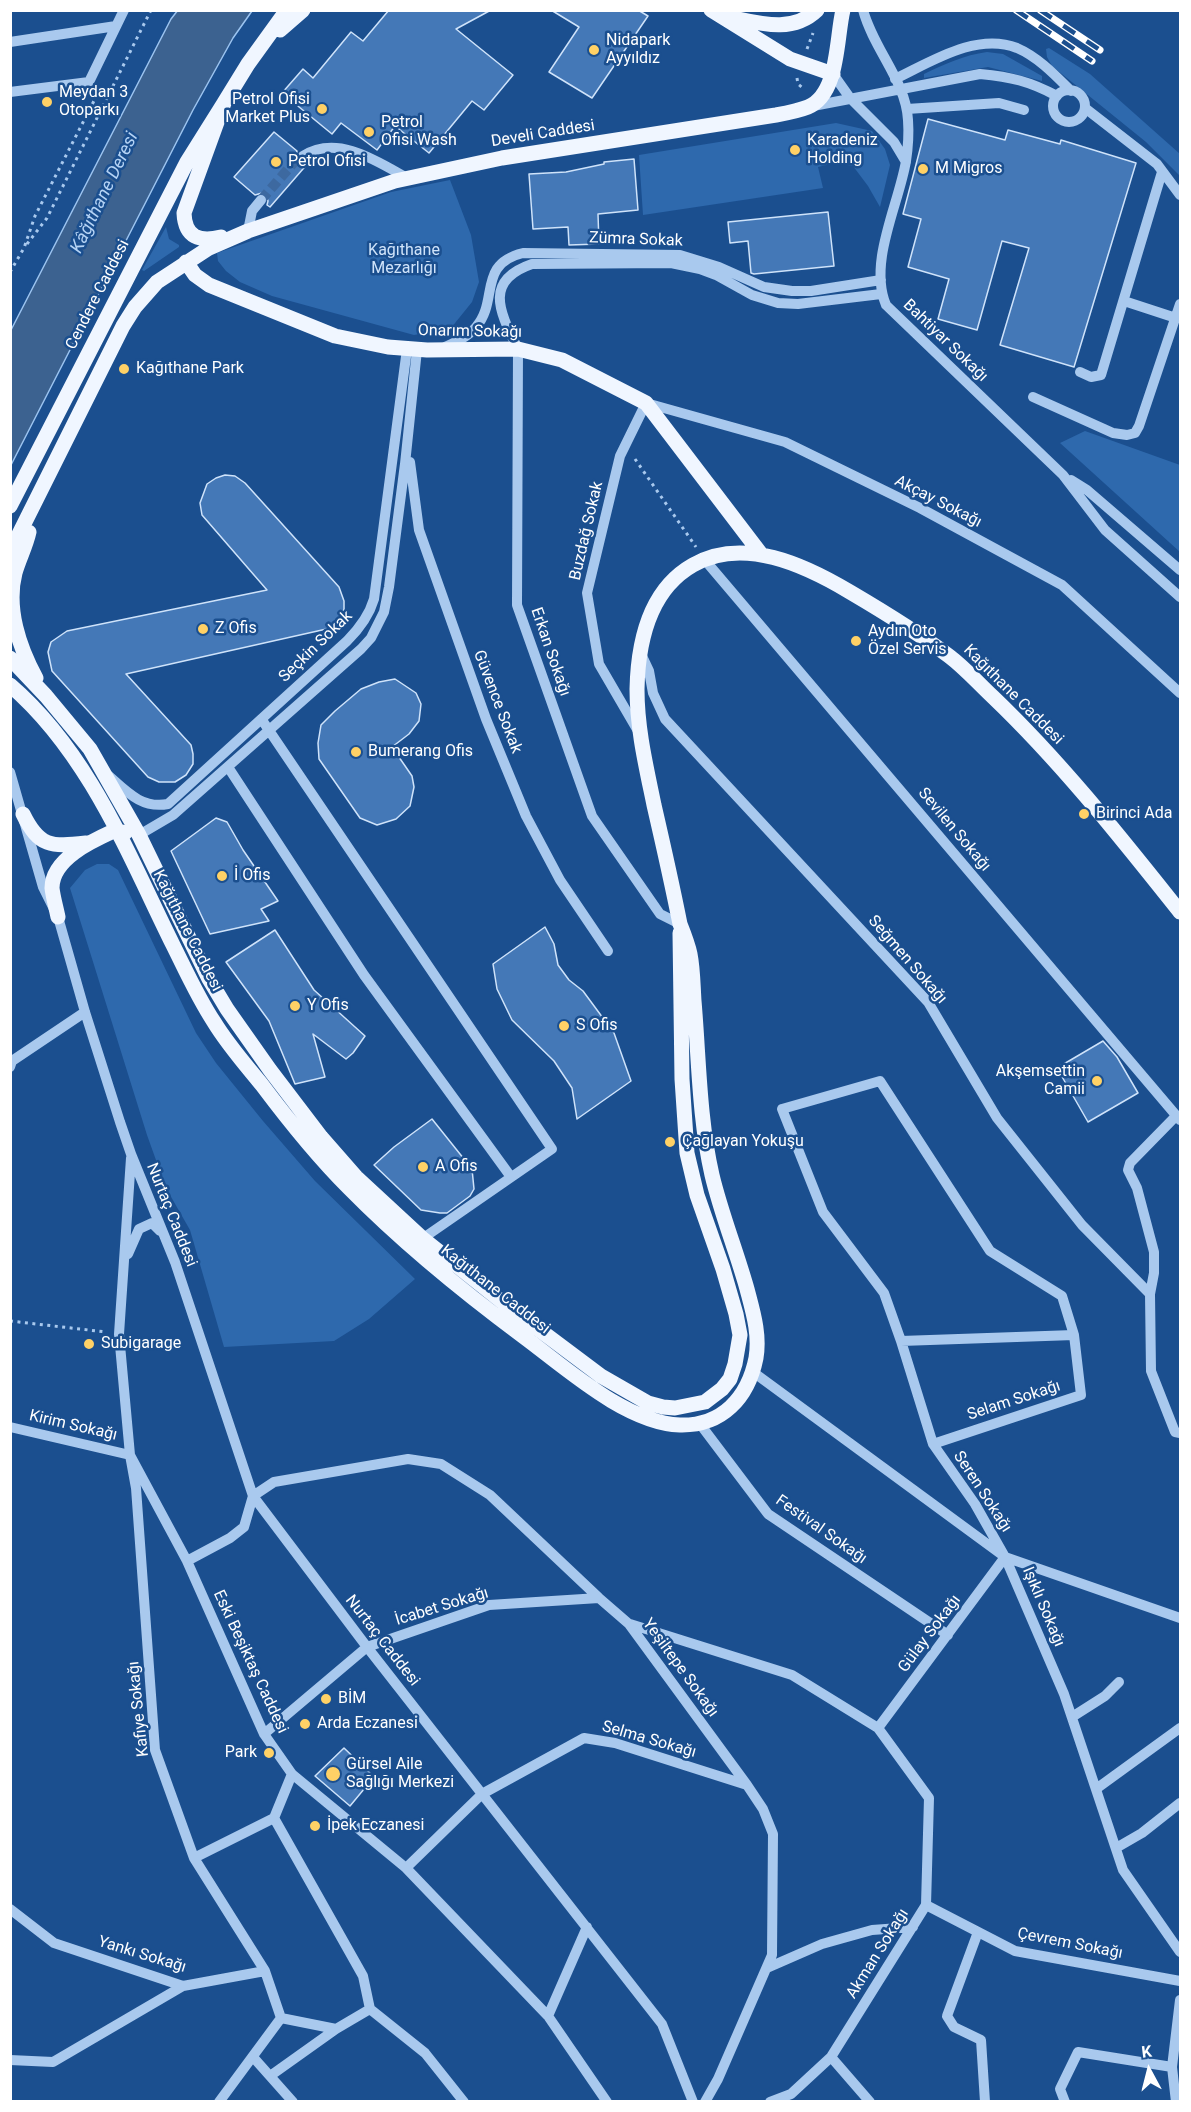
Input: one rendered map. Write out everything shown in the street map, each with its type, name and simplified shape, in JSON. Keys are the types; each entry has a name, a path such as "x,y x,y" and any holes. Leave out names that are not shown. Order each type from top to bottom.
{"main road":[{"path":"248,231 212,239 200,239 188,232 184,224 184,213 224,103 286,10"},
{"path":"262,45 303,10"},
{"path":"714,13 757,23 790,25 807,18 817,10"},
{"path":"810,106 824,93 832,74 843,10"},
{"path":"714,13 801,65 832,74"},
{"name":"Cendere Caddesi","path":"10,506 187,162 224,103"},
{"name":"Develi Caddesi","path":"248,231 407,178 502,158 776,115 810,106"},
{"path":"10,552 123,326 147,292 186,262 209,248 248,231"},
{"name":"Onarım Sokağı","path":"186,262 195,275 209,285 335,336 388,347 436,350 518,350 562,360 646,403 761,554"},
{"path":"32,511 28,540 15,574 12,603 22,649 46,696"},
{"name":"Kağıthane Caddesi","path":"10,658 46,696 90,749 140,835 209,978 241,1029 321,1137 417,1243 472,1298 585,1383 631,1411 660,1423 700,1424 718,1417 734,1405 753,1372 758,1339 755,1320 711,1173 701,1099 690,953 680,924 639,732 637,690 640,651 650,616 664,590 681,572 704,558 761,554 807,569 890,615 950,657 1024,727 1066,773 1180,912"},
{"name":"Kağıthane Caddesi","path":"10,685 29,702 72,754 100,797 194,988 225,1039 296,1130 348,1187 417,1243 505,1304 601,1376 648,1403 663,1407 691,1406 705,1402 722,1389 730,1379 735,1364 740,1335 723,1269 697,1195 687,1153 681,1078 680,924"},
{"path":"23,814 37,838 49,845 86,843"},
{"path":"58,916 52,889 53,880 68,857 86,843 116,830 140,835"},
{"path":"735,1364 753,1372"},
{"path":"691,1406 700,1424"}],"street":[{"path":"10,92 89,82 124,10"},
{"name":"Bahtiyar Sokağı","path":"863,10 867,27 902,90 907,109 906,162 883,250 881,294 886,305 1063,475 1105,530 1180,597"},
{"path":"10,42 116,26"},
{"path":"895,79 966,47 992,43 1016,48 1036,59 1071,91"},
{"path":"832,74 850,98 894,142 906,162"},
{"path":"810,106 980,74 1003,76 1032,83 1057,96"},
{"path":"1064,91 1071,91 1082,98 1084,113 1072,122 1062,121 1055,114 1053,103 1064,91"},
{"path":"907,109 999,104 1024,110"},
{"path":"1085,108 1157,164 1180,195"},
{"path":"303,156 320,148 341,148 367,156 407,178"},
{"path":"1080,372 1091,377 1101,375 1162,172"},
{"path":"248,231 252,211 261,200"},
{"name":"Zümra Sokak","path":"436,350 458,342 477,326 486,308 492,276 505,260 523,253 680,255 719,267 764,287 792,291 810,291 881,280"},
{"name":"Zümra Sokak","path":"518,350 502,313 499,300 500,290 505,280 513,273 532,264 671,263 716,275 752,295 778,303 798,304 881,294"},
{"path":"1124,301 1176,318"},
{"path":"1033,397 1113,433 1127,435 1135,433 1180,304"},
{"name":"Seçkin Sokak","path":"140,835 173,815 361,650 371,638 384,612 407,444 412,349"},
{"name":"Seçkin Sokak","path":"102,769 135,799 158,806 168,804 262,720 347,641 364,622 374,599 412,349"},
{"name":"Erkan Sokağı","path":"518,350 518,605 592,816 660,914 680,924"},
{"name":"Buzdağ Sokak","path":"639,732 599,664 588,593 620,456 646,403"},
{"name":"Akçay Sokağı","path":"646,403 784,442 940,519 1062,585 1180,693"},
{"name":"Güvence Sokak","path":"407,444 419,530 486,720 526,816 560,880 608,951"},
{"name":"Bahtiyar Sokağı","path":"1063,475 1087,490 1180,570"},
{"name":"Sevilen Sokağı","path":"704,558 1178,1118"},
{"name":"Seğmen Sokağı","path":"640,651 649,671 653,693 665,719 928,1002 997,1118 1082,1225 1150,1294"},
{"path":"262,720 552,1149 417,1243"},
{"path":"228,767 364,975 511,1177"},
{"name":"Nurtaç Caddesi","path":"10,772 43,887 58,916 85,1012 131,1154 175,1262 253,1496 367,1647 662,2024 693,2102"},
{"path":"10,1067 12,1060 85,1012"},
{"name":"Seren Sokağı","path":"1005,1557 975,1504 933,1444 884,1293 823,1212 782,1109 880,1081 990,1251 1062,1296 1074,1335"},
{"path":"1178,1118 1130,1163 1128,1170 1137,1188 1154,1252 1154,1273 1150,1294 1151,1371 1175,1432 1180,1434"},
{"name":"Eski Beşiktaş Caddesi","path":"131,1154 120,1334 129,1455 187,1562 264,1734 292,1774 405,1868 548,2016 607,2102"},
{"path":"124,1263 139,1229 152,1223 164,1236"},
{"path":"901,1341 1074,1335"},
{"name":"Selam Sokağı","path":"933,1444 1081,1395 1074,1335"},
{"name":"Işıklı Sokağı","path":"753,1372 1005,1557 1064,1694 1124,1870 1180,1952"},
{"name":"Festival Sokağı","path":"700,1424 768,1514 948,1635"},
{"name":"Kirim Sokağı","path":"10,1427 129,1455"},
{"name":"Kafiye Sokağı","path":"129,1455 136,1488 155,1750 194,1858 265,1971"},
{"name":"Yeşiltepe Sokağı","path":"253,1496 274,1482 408,1459 441,1464 490,1495 629,1624 747,1785 763,1809 773,1834 772,1955 718,2079 705,2102"},
{"path":"187,1562 230,1538 244,1527 253,1496"},
{"path":"1005,1557 1180,1618"},
{"name":"Gülay Sokağı","path":"878,1728 1005,1557"},
{"name":"İcabet Sokağı","path":"367,1647 489,1605 599,1598"},
{"name":"Akman Sokağı","path":"629,1624 792,1675 878,1728 929,1798 926,1905 831,2057 791,2094 770,2102"},
{"path":"264,1734 367,1647"},
{"path":"1072,1717 1105,1696 1119,1682"},
{"path":"1096,1789 1180,1728"},
{"name":"Selma Sokağı","path":"405,1868 482,1794 584,1738 615,1743 747,1785"},
{"path":"194,1858 274,1818 292,1774"},
{"path":"1116,1848 1142,1833 1180,1803"},
{"path":"274,1818 363,1976 370,2009 425,2053 464,2102"},
{"name":"Çevrem Sokağı","path":"926,1905 1015,1951 1180,1981"},
{"name":"Yankı Sokağı","path":"10,1909 54,1943 183,1986 265,1971"},
{"path":"548,2016 587,1927"},
{"path":"767,1968 822,1944 872,1930 913,1927"},
{"path":"978,1932 947,2016 954,2027 981,2040 985,2102"},
{"path":"265,1971 282,2018"},
{"path":"10,2060 53,2062 183,1986"},
{"path":"1176,2102 1172,2067 1180,2001"},
{"path":"270,2076 336,2029 370,2009"},
{"path":"282,2018 336,2029"},
{"path":"219,2102 282,2018"},
{"path":"1065,2102 1060,2089 1078,2052 1172,2067"},
{"path":"253,2057 293,2102"},
{"path":"831,2057 870,2102"}],"path":[{"path":"10,272 24,248 47,218 151,10"},
{"path":"24,248 34,216 103,83"},
{"path":"625,446 704,558"},
{"path":"10,1321 120,1334"}],"green space":[{"path":"1049,48 1090,74 1180,154 1180,176 1146,142 1052,66 1047,57 1046,49"},
{"path":"987,52 1003,54 1042,76 1042,81 988,67 924,78 924,74 947,63"},
{"path":"836,123 872,131 885,149 890,165 880,207 853,166 835,163 818,167 823,188 643,215 639,155"},
{"name":"Kağıthane Mezarlığı","path":"450,180 471,235 479,282 472,302 451,328 414,335 272,296 240,282 218,261 217,253 391,192"},
{"path":"166,227 169,239 179,247 144,271 142,270"},
{"path":"1085,431 1180,465 1180,552 1060,443"},
{"path":"97,864 109,864 118,870 196,1033 216,1063 315,1181 415,1279 369,1319 334,1341 224,1347 190,1230 166,1188 147,1135 70,888 85,870"}],"water":[{"name":"Kâğıthane Deresi","path":"178,10 252,11 233,38 193,110 11,465 11,330 171,19"}],"building":[{"path":"389,10 491,10 456,29 513,75 484,110 472,101 429,153 395,126 377,150 341,123 332,134 282,93 303,69 313,78 351,32 363,41"},
{"name":"Nidapark Ayyıldız","path":"551,10 638,10 648,16 592,98 549,72 579,27"},
{"path":"928,119 1005,140 1008,130 1060,144 1061,140 1136,163 1074,367 1000,345 1029,248 1002,241 977,330 938,319 949,279 908,267 921,219 903,214"},
{"path":"274,132 297,151 298,162 309,162 270,207 267,205 266,195 262,193 255,195 234,177"},
{"path":"634,159 638,210 598,214 599,244 569,245 568,227 533,229 529,174 566,172 604,164 604,162"},
{"path":"828,212 834,266 754,274 751,273 748,241 730,243 728,222"},
{"name":"Z Ofis","path":"225,475 235,476 245,483 339,587 344,609 342,617 331,628 126,674 191,745 193,764 186,775 175,782 159,782 148,777 52,671 48,652 51,642 67,631 267,590 202,515 200,503 207,484"},
{"name":"Bumerang Ofis","path":"395,679 416,693 421,704 419,721 409,734 392,747 412,776 414,787 410,806 396,819 377,825 360,818 319,759 318,743 321,725 361,689"},
{"name":"İ Ofis","path":"216,818 227,822 278,901 261,909 269,921 210,934 171,851"},
{"name":"S Ofis","path":"545,927 554,944 558,965 569,980 583,991 614,1033 631,1081 577,1119 572,1088 554,1061 512,1020 497,989 493,964"},
{"name":"Y Ofis","path":"275,930 314,990 365,1036 346,1059 313,1034 325,1077 295,1084 269,1021 226,962"},
{"name":"Akşemsettin Camii","path":"1103,1041 1117,1057 1138,1093 1088,1122 1057,1068"},
{"name":"A Ofis","path":"432,1119 472,1169 474,1189 470,1196 447,1213 421,1210 374,1165"},
{"path":"344,1748 374,1777 350,1806 315,1776"}],"tunnel":[{"path":"261,200 296,160 303,156"}],"railway":[{"path":"1016,10 1092,61"},
{"path":"1040,10 1100,50"}],"place":[{"name":"Nidapark Ayyıldız","path":"594,50"},
{"name":"Meydan 3 Otoparkı","path":"47,102"},
{"name":"Petrol Ofisi Market Plus","path":"322,109"},
{"name":"Petrol Ofisi Wash","path":"369,132"},
{"name":"Karadeniz Holding","path":"795,150"},
{"name":"Petrol Ofisi","path":"276,162"},
{"name":"M Migros","path":"923,169"},
{"name":"Kağıthane Park","path":"124,369"},
{"name":"Z Ofis","path":"203,629"},
{"name":"Aydın Oto Özel Servis","path":"856,641"},
{"name":"Bumerang Ofis","path":"356,752"},
{"name":"Birinci Ada","path":"1084,814"},
{"name":"İ Ofis","path":"222,876"},
{"name":"Y Ofis","path":"295,1006"},
{"name":"S Ofis","path":"564,1026"},
{"name":"Akşemsettin Camii","path":"1097,1081"},
{"name":"Çağlayan Yokuşu","path":"670,1142"},
{"name":"A Ofis","path":"423,1167"},
{"name":"Subigarage","path":"89,1344"},
{"name":"BİM","path":"326,1699"},
{"name":"Arda Eczanesi","path":"305,1724"},
{"name":"Park","path":"269,1753"},
{"name":"Gürsel Aile Sağlığı Merkezi","path":"333,1774"},
{"name":"İpek Eczanesi","path":"315,1826"}]}
